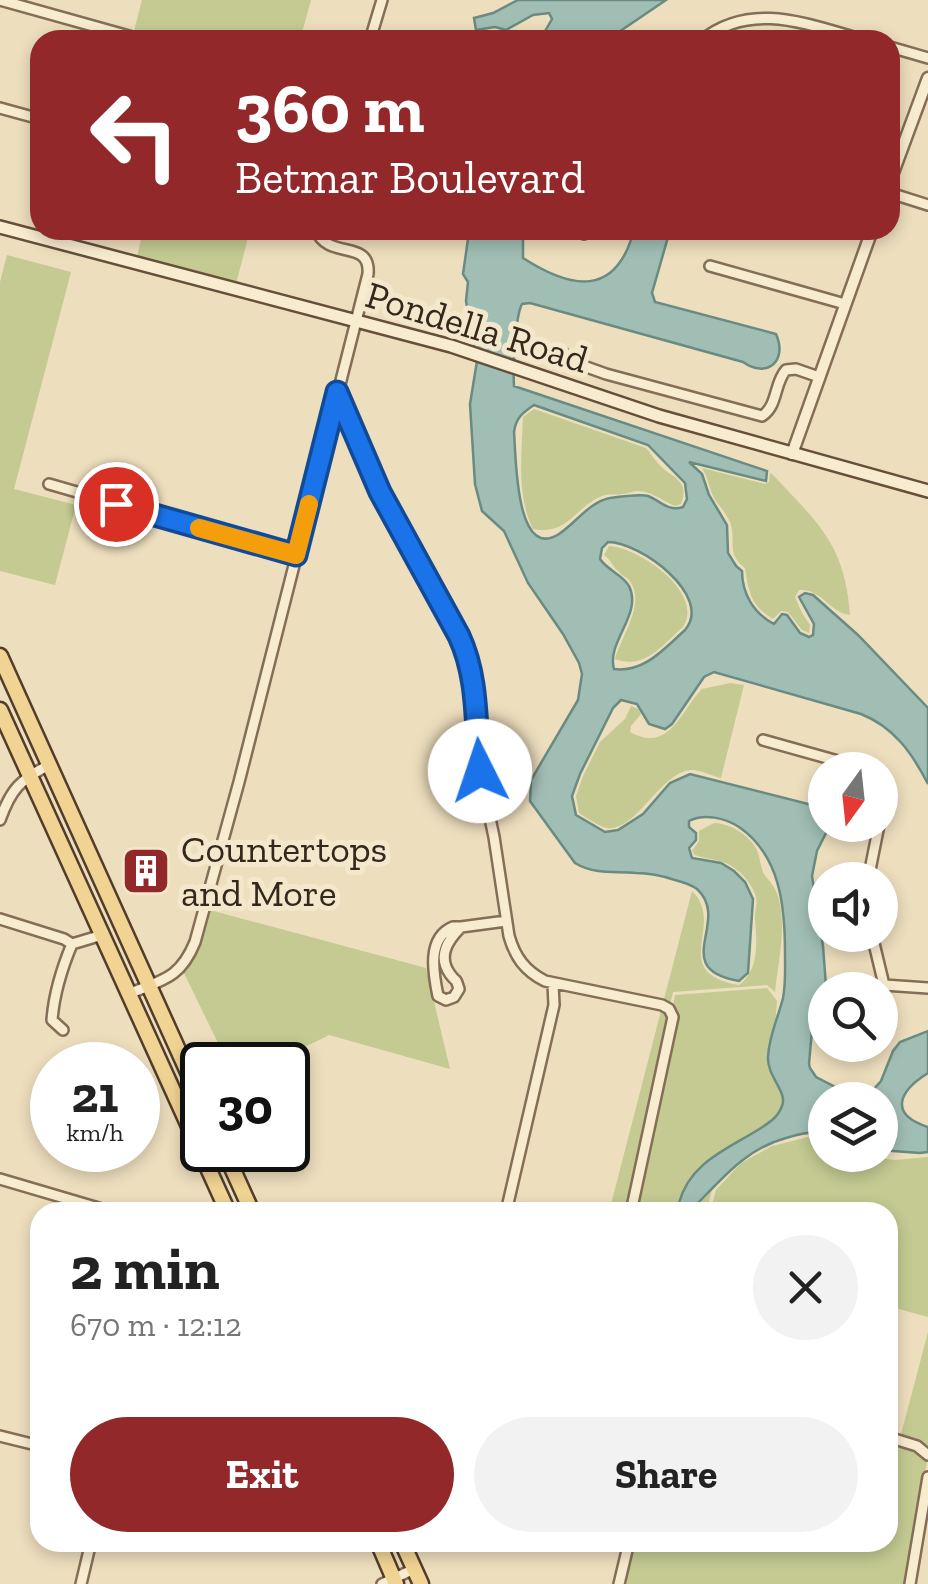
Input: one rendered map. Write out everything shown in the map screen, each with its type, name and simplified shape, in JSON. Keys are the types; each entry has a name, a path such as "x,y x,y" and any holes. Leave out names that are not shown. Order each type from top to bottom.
{"main road":[{"name":"Pondella Road","path":"2,228 30,235"},
{"name":"Pondella Road","path":"50,240 451,346 659,416 928,492"},
{"path":"0,656 180,1054"},
{"path":"0,710 180,1107"},
{"path":"210,1172 223,1202"},
{"path":"234,1172 247,1202"},
{"path":"381,1552 391,1582"},
{"path":"406,1552 421,1584"}],"street":[{"path":"0,0 107,30"},
{"path":"373,30 382,0"},
{"path":"717,30 766,17 827,30"},
{"path":"900,50 928,58"},
{"path":"900,154 928,78"},
{"path":"0,108 30,116"},
{"path":"900,196 928,206"},
{"path":"128,994 176,972 195,942 356,321 368,264 356,252 328,246 320,240"},
{"path":"792,454 868,240"},
{"path":"710,266 845,304"},
{"path":"564,354 592,370 762,416 770,411 782,372 791,368 819,377"},
{"path":"337,392 380,492 467,655 474,684 480,771 506,921 511,944 522,965 537,978 553,984 650,1002 670,1009 673,1017 633,1202"},
{"path":"49,484 296,555"},
{"path":"763,740 808,753"},
{"path":"0,820 10,794 49,764"},
{"path":"0,919 64,938 72,944"},
{"path":"440,965 434,950 447,929 506,921"},
{"path":"63,1030 52,1020 72,944 102,934"},
{"path":"508,1202 554,1005 553,984"},
{"path":"898,989 928,988"},
{"path":"0,1179 78,1202"},
{"path":"0,1436 30,1444"},
{"path":"898,1441 917,1446 928,1455"},
{"path":"910,1584 928,1477"},
{"path":"81,1584 89,1552"},
{"path":"619,1584 627,1552"},
{"path":"391,1582 414,1569"}],"green space":[{"path":"142,0 311,0 303,30 134,30"},
{"path":"141,240 247,240 236,284 137,257"},
{"path":"7,255 71,272 14,489 76,505 55,585 0,571 0,282"},
{"path":"534,409 646,448 681,484 681,504 675,506 642,491 606,495 556,528 533,529 524,502 521,460 523,417"},
{"path":"702,468 765,484 772,474 816,521 835,552 850,615 807,590 799,590 795,597 810,625 809,633 788,612 781,611 773,619 759,609 745,568 734,553 730,521 714,498"},
{"path":"609,546 652,564 666,574 685,600 687,614 683,627 644,659 615,659 630,621 635,592 604,555"},
{"path":"730,683 744,685 721,778 694,770 679,774 618,827 604,827 579,813 576,796 583,776 600,742 625,719 631,706 641,714 630,732 655,738 673,727 702,689"},
{"path":"714,823 746,836 775,889 782,927 775,992 767,985 673,992 670,1031 632,1202 612,1202 692,891 704,918 701,959 706,970 717,979 739,985 753,964 756,900 751,886 733,867 695,855 692,851 699,841 699,831"},
{"path":"206,909 426,968 450,1069 329,1035 310,1044 218,1042 181,967"},
{"path":"767,988 777,1001 771,1076 784,1095 788,1110 723,1151 709,1202 636,1202 643,1177 643,1158 675,995"},
{"path":"808,1137 808,1172 898,1172 898,1160 928,1157 928,1317 898,1309 898,1202 713,1202 716,1190 741,1163 772,1146"},
{"path":"928,1332 928,1457 903,1584 615,1584 623,1552 898,1552 899,1442"}],"water":[{"path":"518,0 666,0 622,30 546,30 552,19 549,13 533,15 506,30 476,30 474,18"},
{"path":"468,240 523,240 523,258 558,276 590,281 604,277 616,267 630,240 667,240 652,293 655,302 776,334 777,359 760,369 530,303 522,304 516,331 514,386 767,471 766,481 689,462 702,474 727,525 728,553 742,571 744,587 755,608 774,624 782,614 787,615 800,633 809,637 813,635 814,624 799,597 805,593 813,595 858,635 928,708 928,784 901,742 873,719 714,672 704,677 665,729 649,724 637,704 621,700 613,708 580,774 572,796 576,815 605,832 618,830 643,814 670,783 690,774 808,804 808,842 822,842 815,862 808,862 808,952 823,952 825,972 808,972 808,1062 816,1077 826,1082 808,1082 808,1133 758,1150 735,1166 699,1202 679,1202 692,1177 723,1150 771,1121 782,1106 782,1095 768,1057 785,987 785,935 777,883 763,852 739,827 708,817 689,821 689,827 696,833 689,848 692,858 721,863 734,871 753,899 748,973 739,981 718,975 707,966 704,955 708,915 706,902 697,889 661,876 582,867 575,863 530,801 531,780 578,700 582,674 563,634 528,583 504,531 482,511 475,484 470,404 477,361 466,301 468,282 463,274","holes":["534,405 648,445 685,483 687,499 683,507 669,507 645,495 610,498 589,508 559,534 545,539 534,533 521,502 516,423","608,542 638,551 682,587 690,602 691,616 685,630 653,658 635,667 614,669 615,649 632,596 626,582 600,559 602,548"]},
{"path":"928,1031 928,1073 910,1087 902,1102 907,1116 928,1127 928,1152 898,1151 898,1082 880,1082 889,1062 898,1062 900,1042"}],"slow traffic":[{"path":"199,528 296,555 309,504"}],"place":[{"name":"Countertops and More","path":"146,871"}],"route":[{"path":"116,504 296,555 337,392 380,492 467,655 474,684 480,771"}]}
